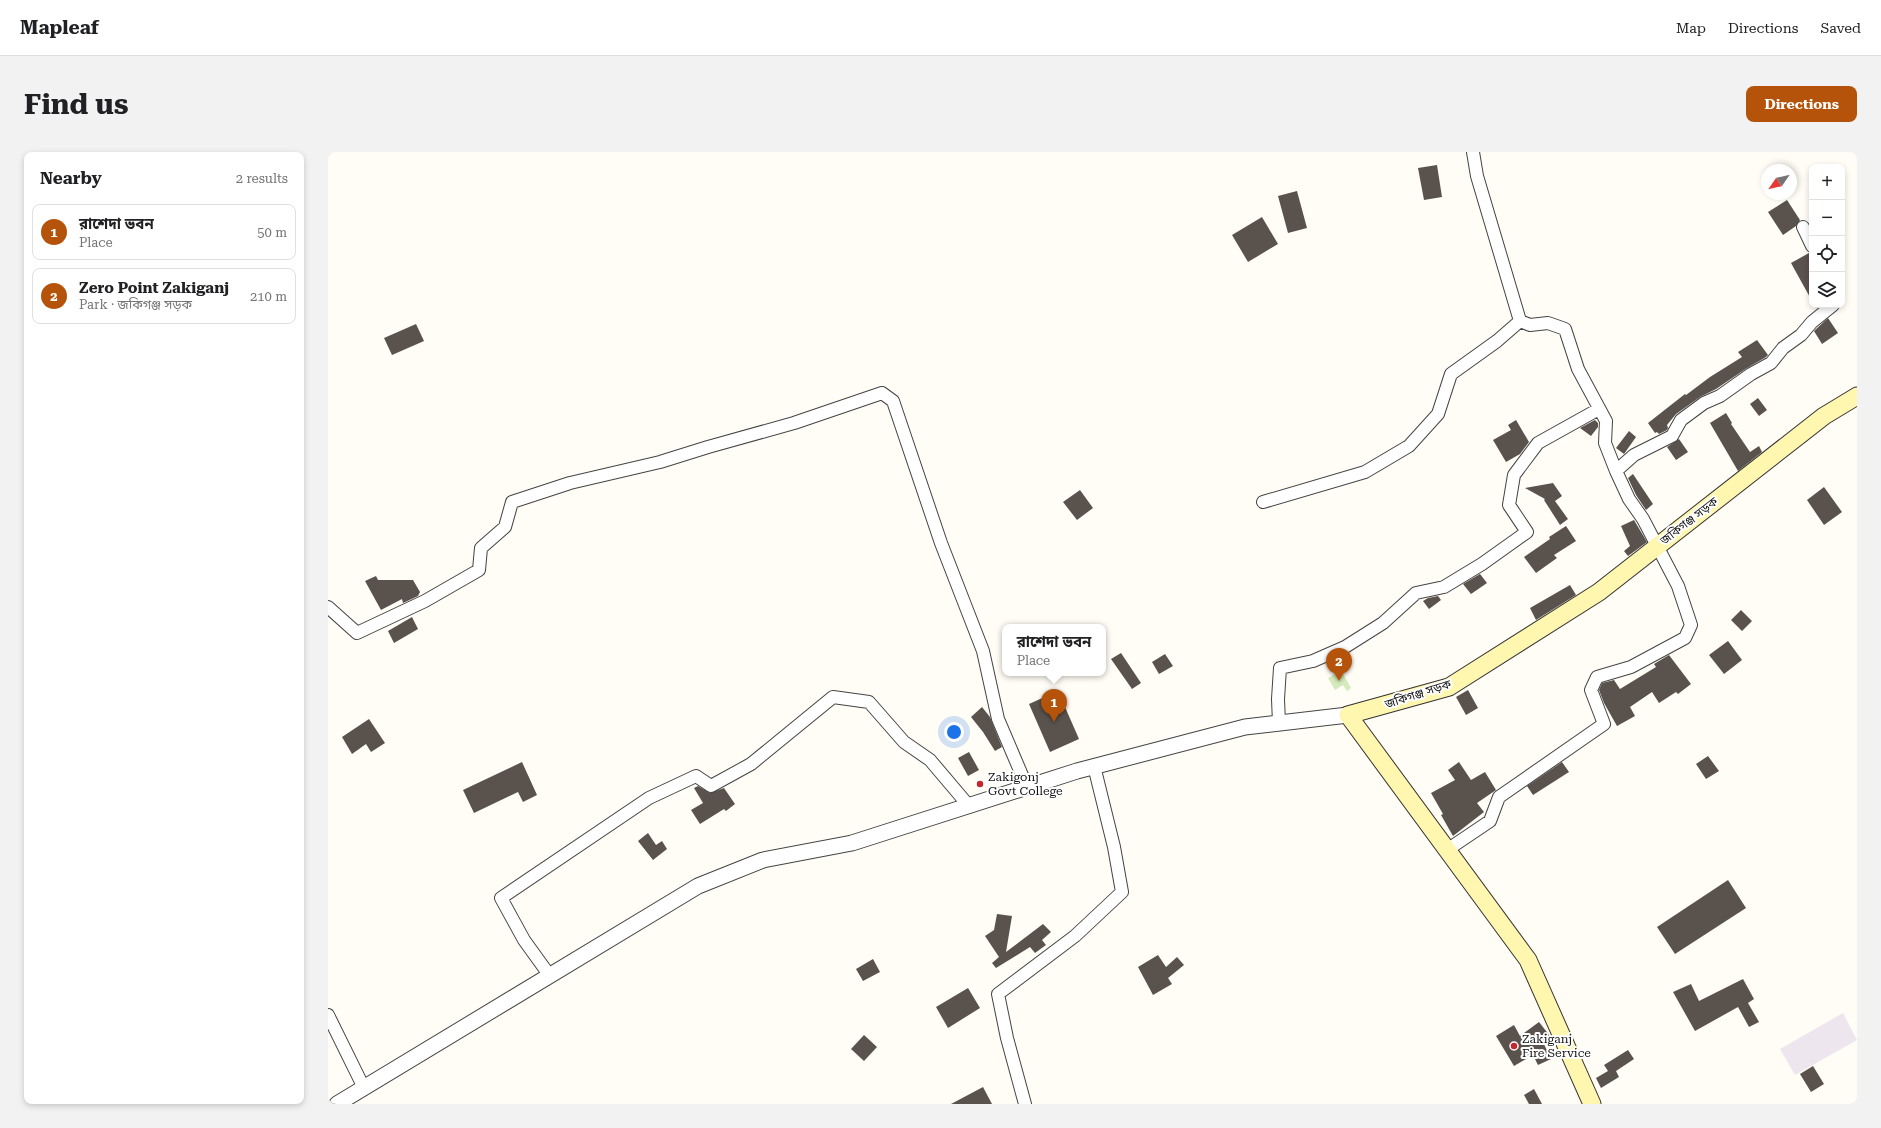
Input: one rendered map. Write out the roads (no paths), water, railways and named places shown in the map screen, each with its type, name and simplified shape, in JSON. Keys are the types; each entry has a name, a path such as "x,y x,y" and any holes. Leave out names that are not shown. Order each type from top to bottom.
{"main road":[{"name":"জকিগঞ্জ সড়ক","path":"1348,715 1449,687 1599,592 1824,416 1857,396"},
{"path":"1348,715 1528,960 1592,1104"}],"street":[{"path":"1473,152 1477,176 1520,320"},
{"path":"1803,227 1809,240"},
{"path":"1616,471 1634,455 1672,436 1681,420 1704,403 1720,396 1770,362 1783,348 1801,335 1812,322 1829,308"},
{"path":"1447,850 1490,821 1499,796 1604,724 1591,690 1597,677 1631,666 1685,638 1691,625 1678,586 1643,519 1629,498 1616,471 1606,443 1606,421 1578,369 1565,329 1548,323 1530,324 1520,320"},
{"path":"1263,502 1365,472 1409,446 1438,414 1451,374 1497,342 1520,320"},
{"path":"328,607 357,633 425,601 479,570 481,548 505,527 512,502 570,483 660,462 794,423 882,393 893,401 941,543 982,651 998,719 1027,787"},
{"path":"1279,723 1278,699 1280,668 1313,661 1345,647 1383,623 1416,593 1444,587 1482,564 1527,532 1510,505 1514,475 1538,443 1599,409"},
{"path":"550,976 524,940 501,898 649,798 696,776 711,786 751,764 833,697 869,702 904,742 930,760 969,806"},
{"path":"343,1102 698,886 763,860 852,843 1094,766 1245,727 1348,715"},
{"path":"1024,1104 1007,1038 998,994 1075,936 1122,892 1114,847 1094,766"},
{"path":"328,1015 364,1088"}],"place":[{"name":"Zero Point Zakiganj","path":"1339,681"},
{"name":"রাশেদা ভবন","path":"1054,722"},
{"name":"Zakigonj Govt College","path":"980,784"},
{"name":"Zakiganj Fire Service","path":"1514,1046"}]}
